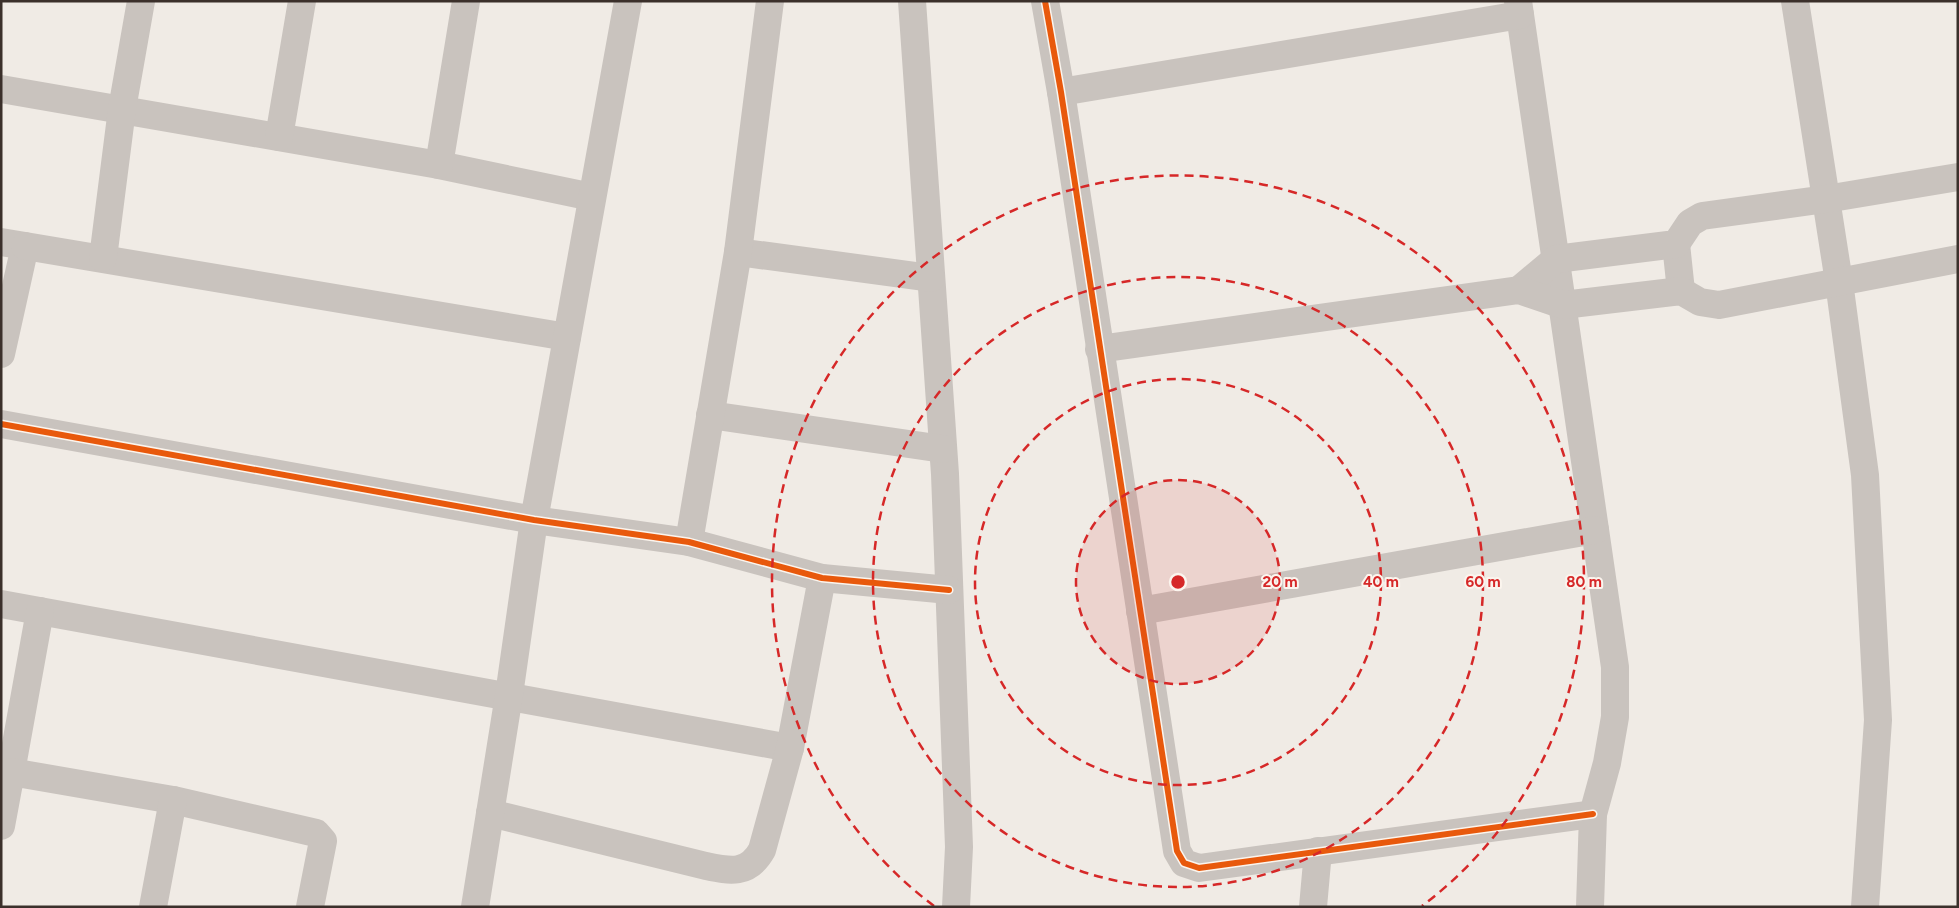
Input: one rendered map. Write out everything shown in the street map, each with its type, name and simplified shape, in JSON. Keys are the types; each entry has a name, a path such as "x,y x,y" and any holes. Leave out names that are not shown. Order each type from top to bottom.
{"street":[{"path":"102,258 122,109 141,1"},
{"path":"279,137 302,1"},
{"path":"439,165 466,1"},
{"path":"474,907 509,695 534,520 628,1"},
{"path":"689,542 738,252 770,1"},
{"path":"912,1 943,449 959,847 956,907"},
{"path":"1045,1 1061,92 1099,349 1178,852 1184,863 1199,868 1593,814"},
{"path":"1795,1 1839,282 1865,474 1878,720 1865,907"},
{"path":"1061,92 1519,8 1615,667 1615,717 1608,763 1593,814 1590,907"},
{"path":"1,88 439,165 592,197"},
{"path":"1681,291 1676,244 1690,223 1702,216 1826,200 1958,177"},
{"path":"1,354 13,244 567,337"},
{"path":"1519,290 1556,259 1676,244"},
{"path":"738,252 931,278"},
{"path":"1099,349 1519,290 1563,305 1681,291 1700,302 1719,305 1958,259"},
{"path":"710,416 943,449"},
{"path":"1,424 534,520 689,542 822,578 949,590"},
{"path":"1140,611 1595,530"},
{"path":"490,813 729,870 741,869 757,859 762,850 790,748 822,578"},
{"path":"1,604 509,695 790,748"},
{"path":"1,826 6,771 40,611"},
{"path":"6,771 173,800 316,833 323,841 310,907"},
{"path":"153,907 173,800"},
{"path":"1313,907 1318,851"}],"cycle path":[{"path":"1045,1 1061,92 1177,851 1184,863 1199,868 1593,814"},
{"path":"1,424 534,520 689,542 822,578 949,590"}]}
